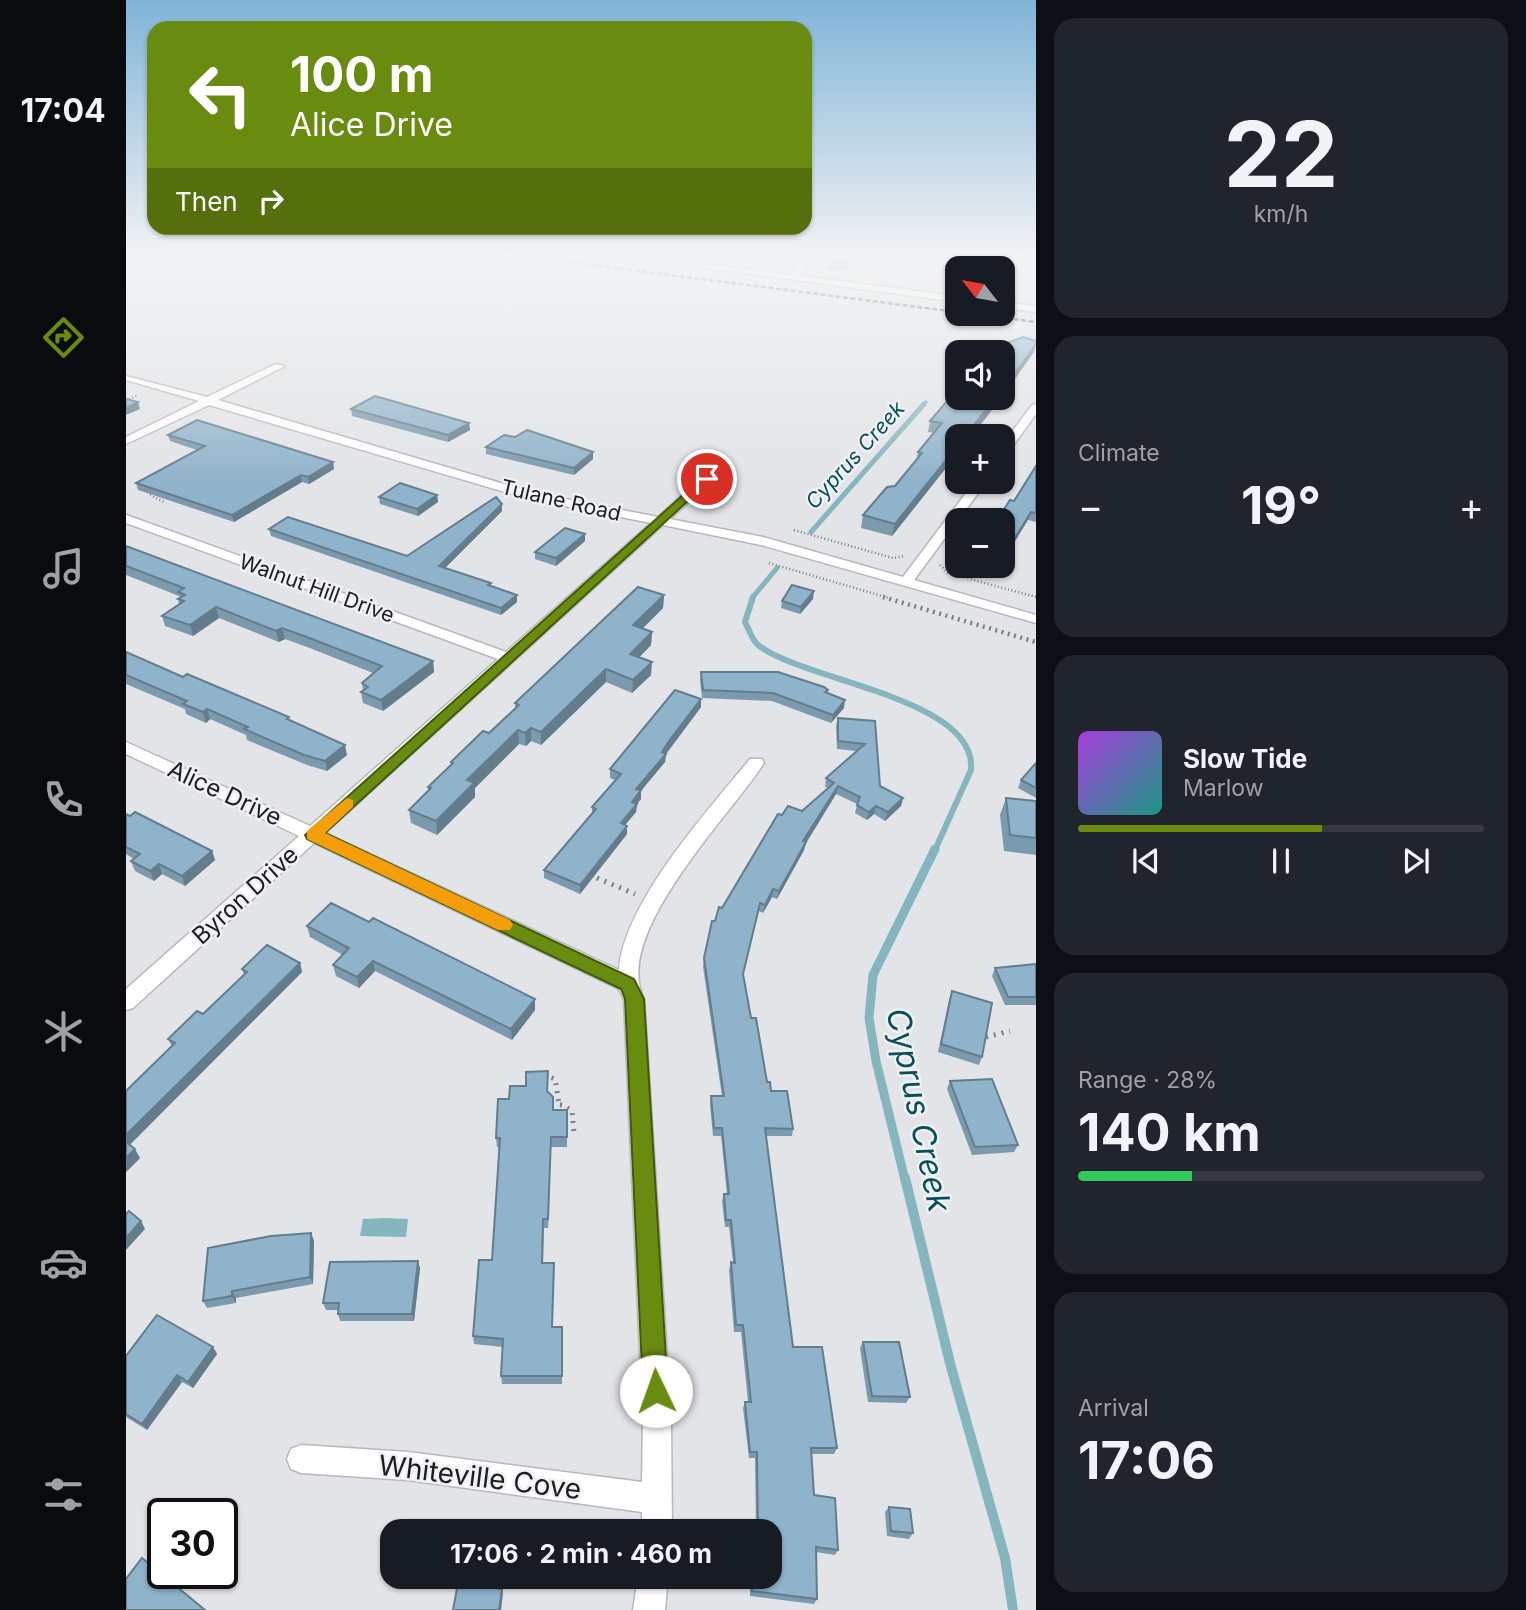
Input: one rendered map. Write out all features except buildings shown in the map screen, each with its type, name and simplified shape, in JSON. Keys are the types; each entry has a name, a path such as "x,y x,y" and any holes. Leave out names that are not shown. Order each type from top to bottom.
{"street":[{"path":"126,441 280,366"},
{"name":"Tulane Road","path":"130,378 536,496 762,541 1036,619"},
{"path":"1015,436 1036,407"},
{"name":"Byron Drive","path":"126,1002 707,479"},
{"path":"906,582 971,494"},
{"name":"Walnut Hill Drive","path":"126,519 509,657"},
{"name":"Alice Drive","path":"126,747 628,984"},
{"path":"657,1519 634,999 628,984 633,943 650,907 756,762"},
{"name":"Whiteville Cove","path":"301,1459 408,1466 658,1499"},
{"path":"649,1610 652,1589"}],"path":[{"path":"126,401 140,394"},
{"path":"150,495 164,502"},
{"path":"794,530 892,558 904,556 912,547"},
{"path":"769,563 1036,642"},
{"path":"967,578 1036,597"},
{"path":"597,878 635,894"},
{"path":"986,1037 1010,1031"},
{"path":"536,1075 555,1079 556,1104 572,1111 575,1133"}],"water":[{"path":"363,1219 408,1219 406,1237 360,1236"}],"waterway":[{"name":"Cyprus Creek","path":"923,406 926,402"},
{"name":"Cyprus Creek","path":"811,532 924,404"},
{"name":"Cyprus Creek","path":"752,598 777,568"},
{"name":"Cyprus Creek","path":"753,597 745,622 758,645 780,658 919,708 947,725 966,745 971,770 935,850"},
{"name":"Cyprus Creek","path":"905,1180 876,1061 869,1018 873,975 935,849"},
{"name":"Cyprus Creek","path":"905,1178 951,1367 1005,1558 1013,1610"}],"slow traffic":[{"path":"347,803 313,835 504,925"}],"route":[{"path":"656,1391 634,999 628,984 313,835 707,479"}]}
